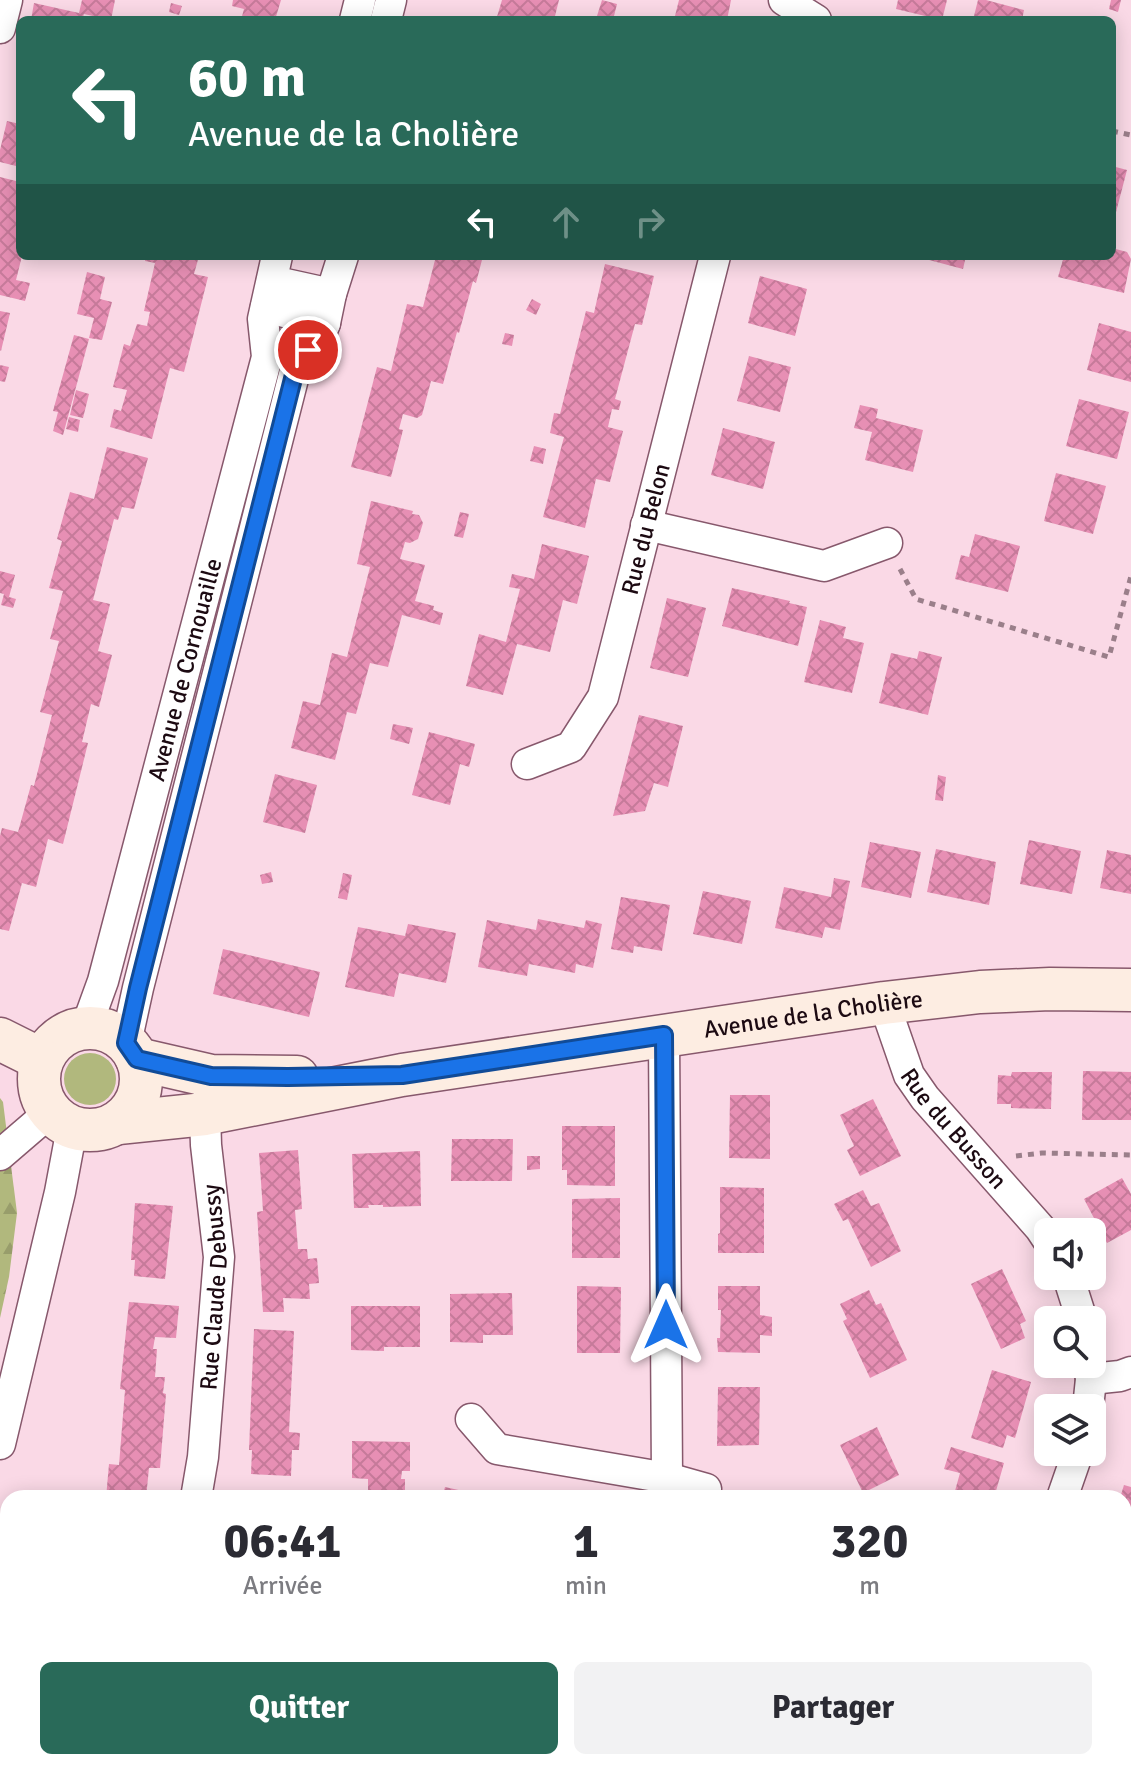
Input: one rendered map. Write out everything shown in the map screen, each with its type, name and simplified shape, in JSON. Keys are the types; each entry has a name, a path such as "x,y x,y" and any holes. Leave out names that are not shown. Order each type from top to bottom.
{"street":[{"path":"0,28 7,0"},
{"path":"783,0 809,16"},
{"name":"Avenue de Cornouaille","path":"132,1051 138,988 297,363 320,336 342,260"},
{"name":"Rue du Belon","path":"527,764 571,747 603,697 714,260"},
{"path":"272,281 331,294"},
{"path":"272,281 325,323"},
{"name":"Avenue de Cornouaille","path":"86,1028 103,981 267,357 263,319 272,281"},
{"path":"646,525 824,566 887,543"},
{"name":"Avenue de la Cholière","path":"118,1123 208,1095 288,1077 402,1075 884,1003 980,992 1131,990"},
{"name":"Rue du Busson","path":"884,1003 909,1075 925,1098 1034,1221"},
{"path":"86,1028 105,1030 132,1051 141,1072 140,1091 132,1110 118,1123 96,1131 61,1120 43,1100 39,1087 42,1060 62,1036 86,1028"},
{"path":"664,1035 667,1478"},
{"path":"0,1039 42,1060"},
{"name":"Avenue de la Cholière","path":"132,1051 208,1095"},
{"name":"Rue Claude Debussy","path":"197,1490 203,1457 219,1257 206,1145 208,1095"},
{"path":"0,1155 61,1120"},
{"path":"0,1444 53,1222 61,1120"},
{"path":"1089,1384 1131,1372"},
{"path":"471,1419 497,1449 667,1478 706,1489"},
{"path":"1065,1490 1073,1466"}],"path":[{"path":"887,543 916,599 1109,657 1131,576"},
{"path":"980,1161 1042,1153 1131,1155"}],"green space":[{"path":"90,1053 109,1060 116,1079 109,1098 90,1105 71,1098 64,1079 71,1060"},
{"path":"0,1098 17,1213 0,1318"}],"building":[{"path":"82,0 115,0 112,16 32,16 34,3 79,13"},
{"path":"233,0 281,0 276,16 242,16 244,9 232,6"},
{"path":"502,0 559,0 555,16 497,16"},
{"path":"602,0 617,4 614,16 597,16"},
{"path":"679,0 731,0 728,16 675,16"},
{"path":"898,0 947,0 943,16 925,16 896,9"},
{"path":"978,0 1024,10 1023,16 974,16"},
{"path":"1111,0 1121,0 1118,12 1109,9"},
{"path":"171,3 182,6 179,15 169,12"},
{"path":"7,121 16,123 16,166 0,162"},
{"path":"1116,167 1127,170 1116,212"},
{"path":"0,177 16,181 16,260 21,260 16,280 30,283 25,301 0,295"},
{"path":"1116,249 1127,252 1131,259 1124,293 1058,277 1063,260 1116,260"},
{"path":"198,260 194,274 208,277 184,372 170,368 152,439 110,427 114,409 121,411 127,390 113,387 124,344 130,346 137,324 147,326 150,312 144,311 155,263 145,261"},
{"path":"435,260 482,260 443,384 431,381 422,415 417,418 403,414 399,429 403,430 391,477 351,467 377,367 391,371 407,304 423,307"},
{"path":"929,260 965,260 963,269"},
{"path":"605,264 654,276 642,325 635,324 615,399 621,401 619,410 612,409 608,427 623,431 610,482 596,479 585,528 543,517 564,437 550,433 554,413 560,414 586,311 594,313"},
{"path":"87,272 105,277 100,299 112,302 102,340 89,338 94,318 77,314"},
{"path":"760,276 807,289 795,336 748,323"},
{"path":"532,299 541,304 536,315 526,310"},
{"path":"0,311 10,313 1,351 0,350"},
{"path":"1099,323 1131,332 1131,382 1087,370"},
{"path":"505,333 514,335 512,346 502,344"},
{"path":"74,335 89,339 63,435 53,431 58,412 53,411"},
{"path":"749,356 791,367 780,412 737,401"},
{"path":"0,365 9,367 5,382 0,381"},
{"path":"76,390 89,394 83,418 70,415"},
{"path":"1079,399 1129,412 1117,459 1066,446"},
{"path":"860,405 878,409 876,418 923,430 913,472 865,460 872,432 854,428"},
{"path":"69,417 80,420 78,432 66,429"},
{"path":"723,428 775,442 763,489 711,475"},
{"path":"534,446 546,449 543,464 530,461"},
{"path":"107,447 148,458 134,509 122,507 118,520 114,519 93,600 110,604 98,651 112,655 99,707 91,704 82,742 88,743 63,844 48,839 36,887 22,883 9,931 0,929 0,836 2,828 18,832 31,785 34,786 52,715 40,712 59,641 50,639 63,591 49,588 62,541 57,539 70,492 94,499"},
{"path":"1056,473 1106,486 1093,534 1044,521"},
{"path":"371,501 419,515 423,523 418,539 405,542 400,559 425,565 415,601 434,606 433,610 443,613 440,625 402,615 388,667 370,663 356,714 347,712 335,760 291,748 303,701 320,705 332,653 347,657 370,567 357,564"},
{"path":"460,512 469,514 463,538 454,536"},
{"path":"975,534 1020,546 1008,592 955,579 961,555 969,557"},
{"path":"542,544 589,556 577,604 563,600 550,652 517,644 503,695 466,686 479,634 506,642 520,589 509,587 512,574 534,579"},
{"path":"0,571 15,575 9,597 16,599 13,608 1,605 4,594 0,593"},
{"path":"732,588 807,607 798,646 722,626"},
{"path":"667,598 706,608 688,677 650,668"},
{"path":"820,620 846,627 843,638 864,643 852,693 804,682"},
{"path":"919,651 942,657 928,715 879,703 891,653 917,659"},
{"path":"639,715 683,726 668,787 654,783 645,811 613,816"},
{"path":"393,724 413,728 409,744 390,739"},
{"path":"429,732 475,744 469,767 460,764 450,805 412,795"},
{"path":"275,774 317,785 305,833 263,822"},
{"path":"938,775 946,777 943,801 935,800"},
{"path":"1029,840 1081,851 1072,894 1020,884"},
{"path":"870,842 921,852 911,898 861,887"},
{"path":"936,849 996,862 989,905 927,892"},
{"path":"1107,850 1131,855 1131,894 1100,888"},
{"path":"271,872 273,882 262,884 260,875"},
{"path":"343,873 352,875 347,900 338,898"},
{"path":"834,878 850,881 840,930 825,927 822,938 775,928 784,887 831,897"},
{"path":"703,891 751,901 742,944 693,934"},
{"path":"621,897 670,905 662,951 634,946 633,953 611,949"},
{"path":"538,919 584,928 586,920 602,924 593,968 576,964 575,973 529,964 527,976 478,967 487,920 536,930"},
{"path":"408,924 456,933 446,983 399,973 394,997 345,987 358,927 405,936"},
{"path":"223,949 320,972 309,1017 213,994"},
{"path":"1083,1071 1131,1072 1131,1120 1082,1120"},
{"path":"1012,1072 1052,1072 1051,1109 1011,1108 1011,1104 997,1104 998,1075 1011,1076"},
{"path":"730,1095 770,1095 770,1159 729,1158"},
{"path":"873,1099 901,1156 860,1176 847,1150 854,1146 840,1115"},
{"path":"562,1126 615,1126 615,1186 567,1185 567,1170 562,1170"},
{"path":"452,1139 513,1139 512,1181 451,1181"},
{"path":"298,1150 302,1209 295,1210 298,1249 307,1249 308,1259 317,1258 319,1283 309,1284 310,1299 283,1298 284,1312 263,1312 257,1212 263,1211 259,1153"},
{"path":"420,1151 421,1206 368,1205 369,1208 354,1208 352,1154"},
{"path":"527,1156 540,1156 540,1169 527,1170"},
{"path":"1122,1178 1131,1194 1131,1230 1107,1243 1106,1218 1094,1218 1084,1199"},
{"path":"720,1187 764,1188 764,1253 718,1253"},
{"path":"863,1190 871,1206 879,1203 901,1251 871,1267 848,1219 843,1221 834,1204"},
{"path":"620,1198 620,1258 572,1258 572,1199"},
{"path":"135,1203 173,1206 165,1279 134,1276 135,1260 131,1260"},
{"path":"1002,1269 1026,1321 1020,1324 1025,1338 1001,1349 971,1284"},
{"path":"577,1286 621,1287 620,1353 577,1353"},
{"path":"718,1286 760,1286 760,1315 772,1317 772,1336 760,1335 760,1353 718,1352 721,1310 718,1310"},
{"path":"869,1290 876,1305 881,1303 907,1360 870,1378 843,1321 847,1319 840,1304"},
{"path":"512,1293 513,1335 483,1335 483,1343 450,1342 450,1294"},
{"path":"129,1302 179,1306 176,1338 155,1337 155,1377 165,1377 163,1393 166,1394 160,1468 149,1468 147,1490 107,1490 109,1464 119,1465 125,1390 120,1389"},
{"path":"351,1306 420,1306 420,1347 384,1347 384,1351 351,1350"},
{"path":"254,1329 294,1331 289,1432 300,1433 299,1450 292,1450 291,1476 251,1474 252,1450 249,1450"},
{"path":"992,1370 1031,1382 1015,1438 1007,1435 1003,1448 971,1438"},
{"path":"718,1387 760,1387 759,1445 717,1446"},
{"path":"877,1427 899,1475 869,1490 862,1490 840,1445"},
{"path":"352,1441 410,1442 410,1471 402,1471 401,1479 405,1479 405,1490 368,1490 368,1479 352,1478"},
{"path":"951,1447 1004,1463 996,1490 955,1490 960,1473 944,1469"}],"route":[{"path":"308,350 297,363 126,1043 137,1059 211,1076 288,1077 402,1075 664,1035 666,1325"}]}
